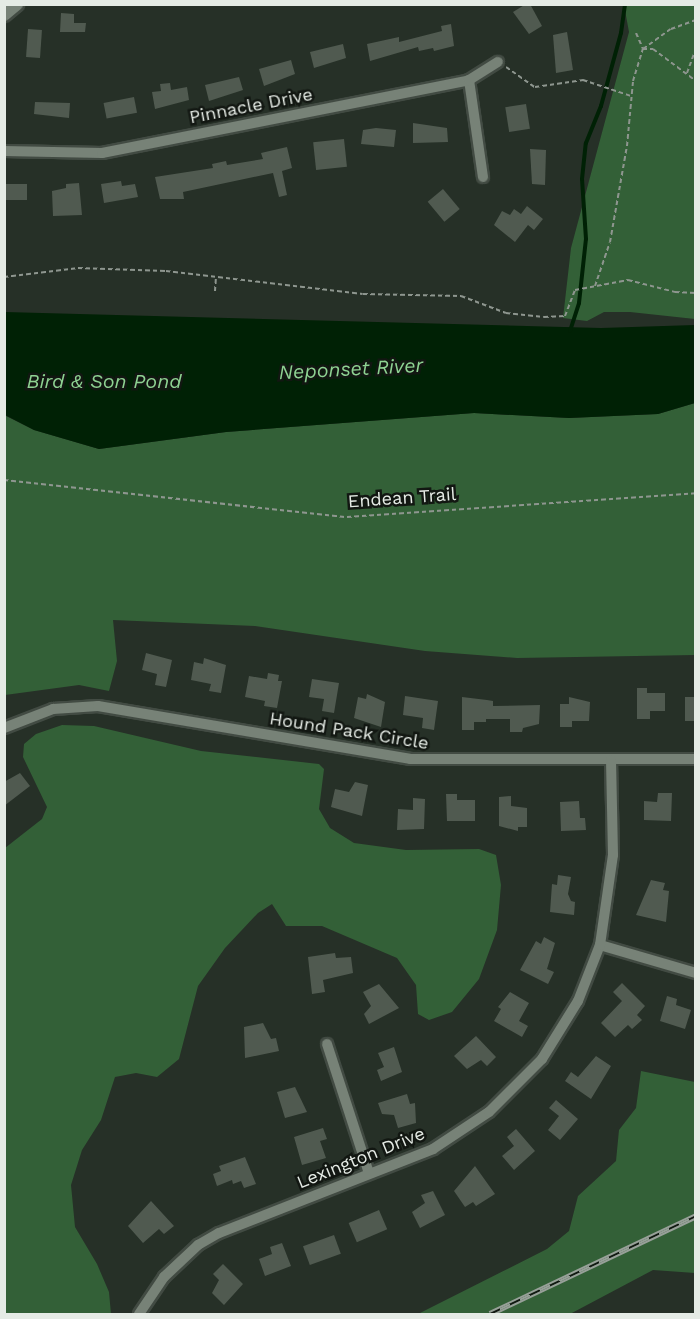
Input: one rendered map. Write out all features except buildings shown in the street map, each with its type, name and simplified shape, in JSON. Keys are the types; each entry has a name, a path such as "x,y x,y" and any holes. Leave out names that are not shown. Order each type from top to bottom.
{"street":[{"path":"4,14 16,4"},
{"name":"Pinnacle Drive","path":"4,152 102,153 469,80 498,62"},
{"path":"469,80 483,177"},
{"name":"Hound Pack Circle","path":"4,728 53,709 98,706 410,759 696,759"},
{"name":"Lexington Drive","path":"139,1314 164,1277 198,1245 219,1233 433,1149 489,1112 516,1089 564,1028 600,945 613,855 611,760"},
{"path":"600,945 696,974"},
{"path":"327,1044 369,1173"}],"path":[{"path":"643,49 671,29 696,20"},
{"path":"595,286 610,242 631,96 643,49 636,33"},
{"path":"687,73 696,48"},
{"path":"643,49 653,49 696,81"},
{"path":"498,62 535,87 583,80 631,96"},
{"path":"4,277 78,268 166,271 363,294 461,296 506,313 544,317 565,316 575,290 628,280 675,292 696,293"},
{"path":"214,291 216,277"},
{"name":"Endean Trail","path":"4,480 347,517 696,493"}],"shaded area":[{"path":"624,5 695,5 695,319 630,312 604,312 587,321 563,318 571,248 629,32"},
{"path":"695,403 695,655 517,658 425,651 255,626 113,620 117,661 109,691 79,685 5,695 4,415 34,430 99,449 226,432 474,413 569,418 658,414"},
{"path":"62,725 94,726 201,751 319,764 324,769 319,809 330,828 354,843 406,850 479,849 496,855 501,885 497,930 479,979 452,1012 429,1020 418,1014 416,985 397,958 322,926 286,926 272,904 258,913 225,948 198,986 179,1059 157,1077 136,1073 115,1077 101,1120 82,1150 71,1185 75,1227 97,1264 109,1292 111,1314 5,1314 5,848 42,819 47,807 23,757 24,744 36,734"},
{"path":"641,1071 695,1082 695,1273 653,1270 570,1314 418,1314 547,1249 569,1231 578,1196 616,1161 619,1130 636,1108"}],"water":[{"name":"Bird & Son Pond","path":"5,312 601,328 695,325 695,403 658,414 569,418 474,413 226,432 99,449 34,430 5,415"}],"waterway":[{"path":"570,331 579,303 586,239 582,179 586,143 601,106 621,33 625,4"}],"railway":[{"path":"490,1314 696,1216"}],"water label":[{"name":"Neponset River","path":"351,369"}]}
